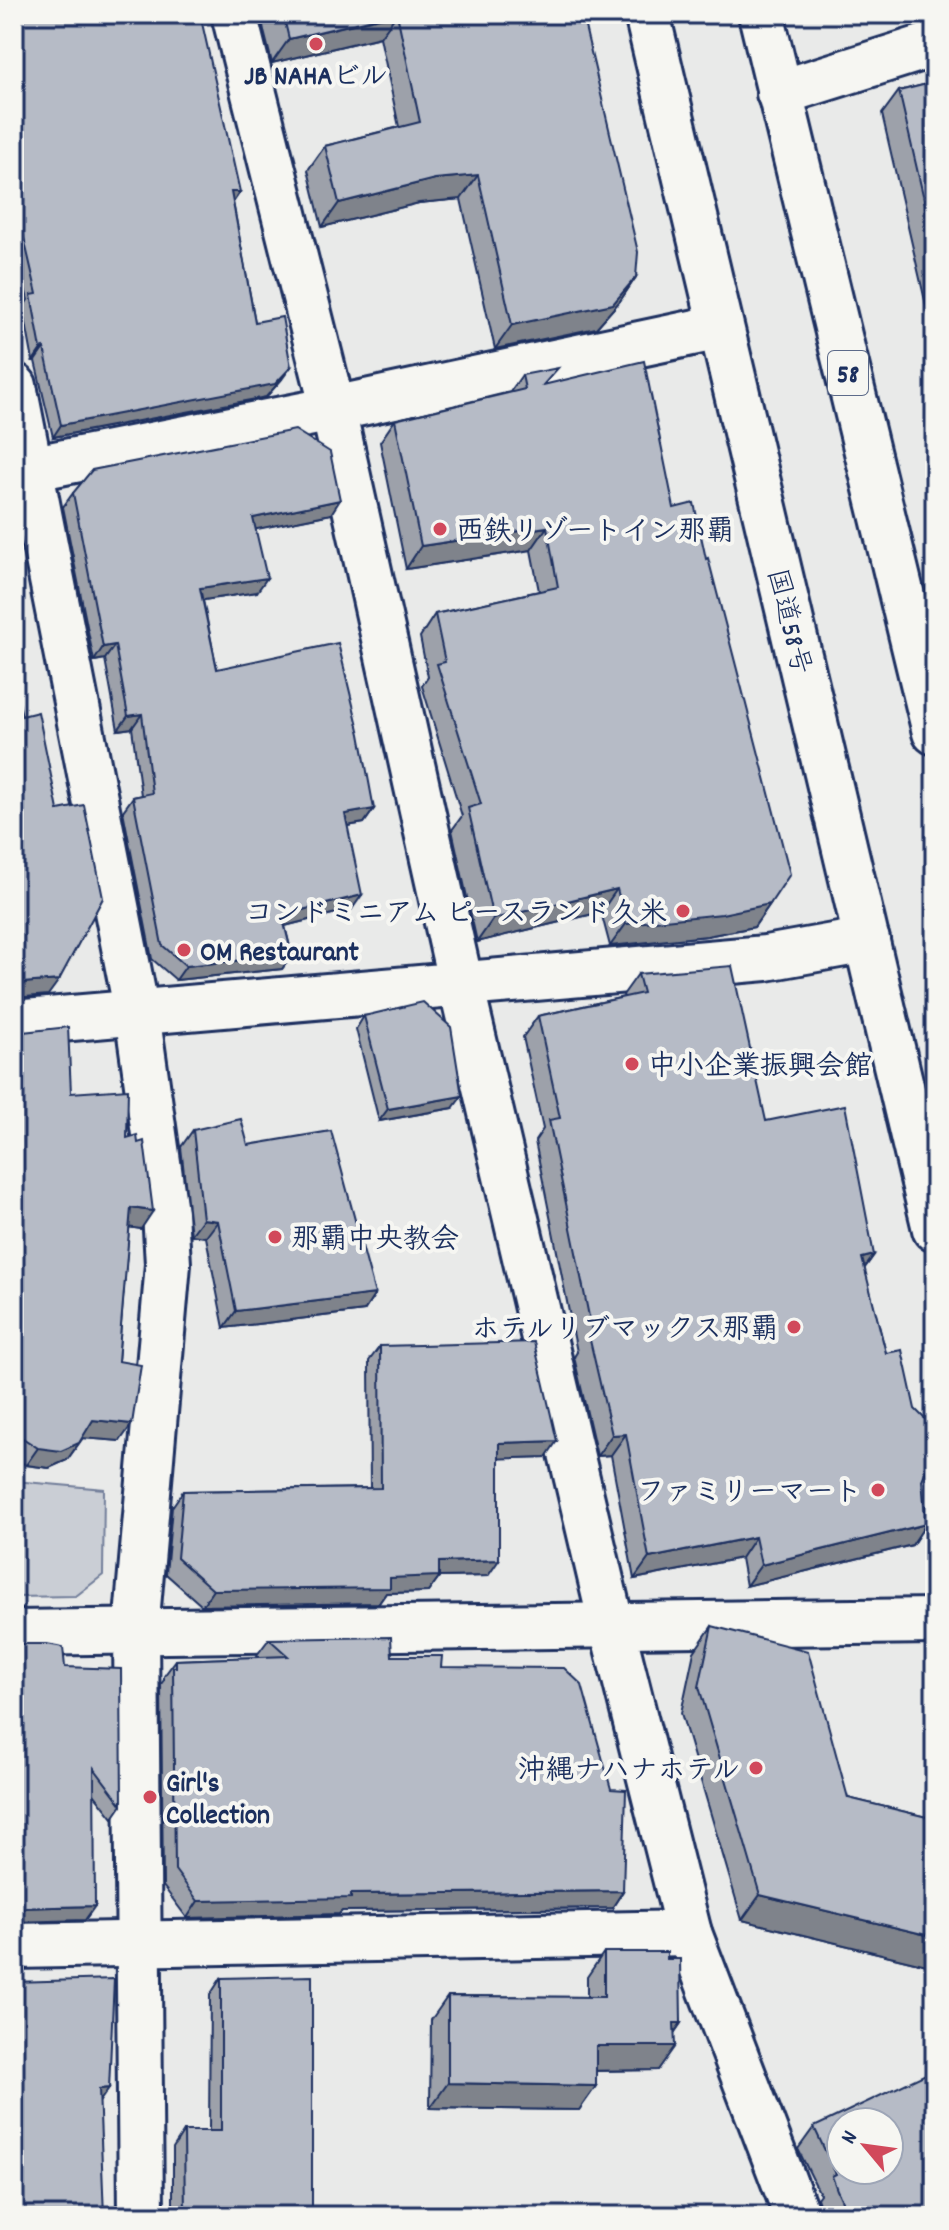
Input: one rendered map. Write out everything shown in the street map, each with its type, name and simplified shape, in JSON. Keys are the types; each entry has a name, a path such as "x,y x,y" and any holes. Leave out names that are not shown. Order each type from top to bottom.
{"main road":[{"path":"234,14 333,409 461,985 611,1623 689,1933 797,2216"},
{"name":"国道58号","path":"647,14 935,1229"},
{"name":"58","path":"761,14 935,732"},
{"path":"779,93 935,44"},
{"path":"23,470 333,409 720,327"},
{"path":"14,386 23,470 137,1013 165,1212 168,1264 136,1630 141,2216"},
{"path":"14,1023 766,958 867,940"},
{"path":"14,1633 935,1621"},
{"path":"14,1946 689,1933"}],"shaded area":[{"path":"14,1481 104,1489 103,1575 76,1596 14,1597"}],"building":[{"path":"14,14 200,14 240,192 231,192 255,322 282,317 291,367 275,384 61,425 44,348 41,349 31,295 37,294 14,195"},
{"path":"283,14 394,14 289,39"},
{"path":"397,14 582,14 638,252 636,277 613,304 512,325 478,175 435,179 339,203 325,146 420,122"},
{"path":"935,82 935,247 899,91"},
{"path":"644,361 674,508 694,503 706,559 790,874 770,904 722,914 626,924 617,889 493,919 468,808 481,804 437,664 445,662 435,614 558,587 547,527 421,546 395,420 525,389 522,375 558,368 543,385"},
{"path":"295,430 330,452 340,500 253,518 267,578 200,588 217,669 338,643 374,809 345,814 362,895 282,915 292,955 186,966 162,945 133,797 152,793 142,714 128,716 115,645 103,647 73,493 92,470"},
{"path":"14,680 22,716 38,712 58,810 84,805 103,898 59,980 22,983 14,942"},
{"path":"732,966 766,1121 845,1105 874,1255 862,1258 886,1353 902,1350 915,1409 927,1421 933,1455 922,1480 926,1524 761,1565 755,1537 649,1558 626,1434 612,1435 589,1336 593,1336 549,1120 560,1118 538,1016 643,993 638,974"},
{"path":"423,1002 451,1027 462,1096 388,1109 364,1016"},
{"path":"68,1027 71,1093 128,1089 127,1138 137,1135 138,1143 144,1141 153,1211 131,1208 118,1361 141,1365 132,1424 93,1420 79,1443 61,1451 38,1448 14,1435 14,1033"},
{"name":"那覇中央教会","path":"241,1119 248,1145 331,1131 375,1294 236,1311 218,1221 203,1219 193,1130"},
{"path":"534,1342 557,1441 499,1443 499,1560 439,1562 439,1576 390,1578 390,1588 213,1590 177,1558 183,1491 381,1488 380,1346"},
{"name":"沖縄ナハナホテル","path":"712,1626 808,1651 848,1798 935,1819 935,1937 760,1895 699,1687"},
{"path":"391,1637 392,1656 442,1656 441,1667 564,1668 582,1685 611,1789 626,1790 623,1891 351,1894 351,1898 198,1901 175,1870 173,1667 176,1667 176,1660 288,1656 269,1639"},
{"path":"14,1644 63,1647 65,1667 121,1669 122,1805 94,1768 95,1906 14,1908"},
{"path":"604,1952 667,1952 667,1959 680,1959 681,2023 674,2023 675,2046 596,2046 596,2086 448,2083 448,1996 604,1997"},
{"path":"312,1976 312,2216 185,2216 184,2131 221,2131 221,1978"},
{"path":"114,1979 109,2088 99,2089 104,2216 14,2216 14,1982"},
{"path":"930,2072 935,2082 935,2216 849,2216 836,2186 905,2186 905,2106 858,2106"},
{"path":"825,2122 825,2150 814,2127"}],"place":[{"name":"JB NAHAビル","path":"316,44"},
{"name":"西鉄リゾートイン那覇","path":"440,529"},
{"name":"コンドミニアム ピースランド久米","path":"683,911"},
{"name":"OM Restaurant","path":"184,950"},
{"name":"中小企業振興会館","path":"632,1064"},
{"name":"那覇中央教会","path":"275,1237"},
{"name":"ホテルリブマックス那覇","path":"794,1327"},
{"name":"ファミリーマート","path":"878,1490"},
{"name":"沖縄ナハナホテル","path":"756,1768"},
{"name":"Girl's Collection","path":"150,1797"}]}
